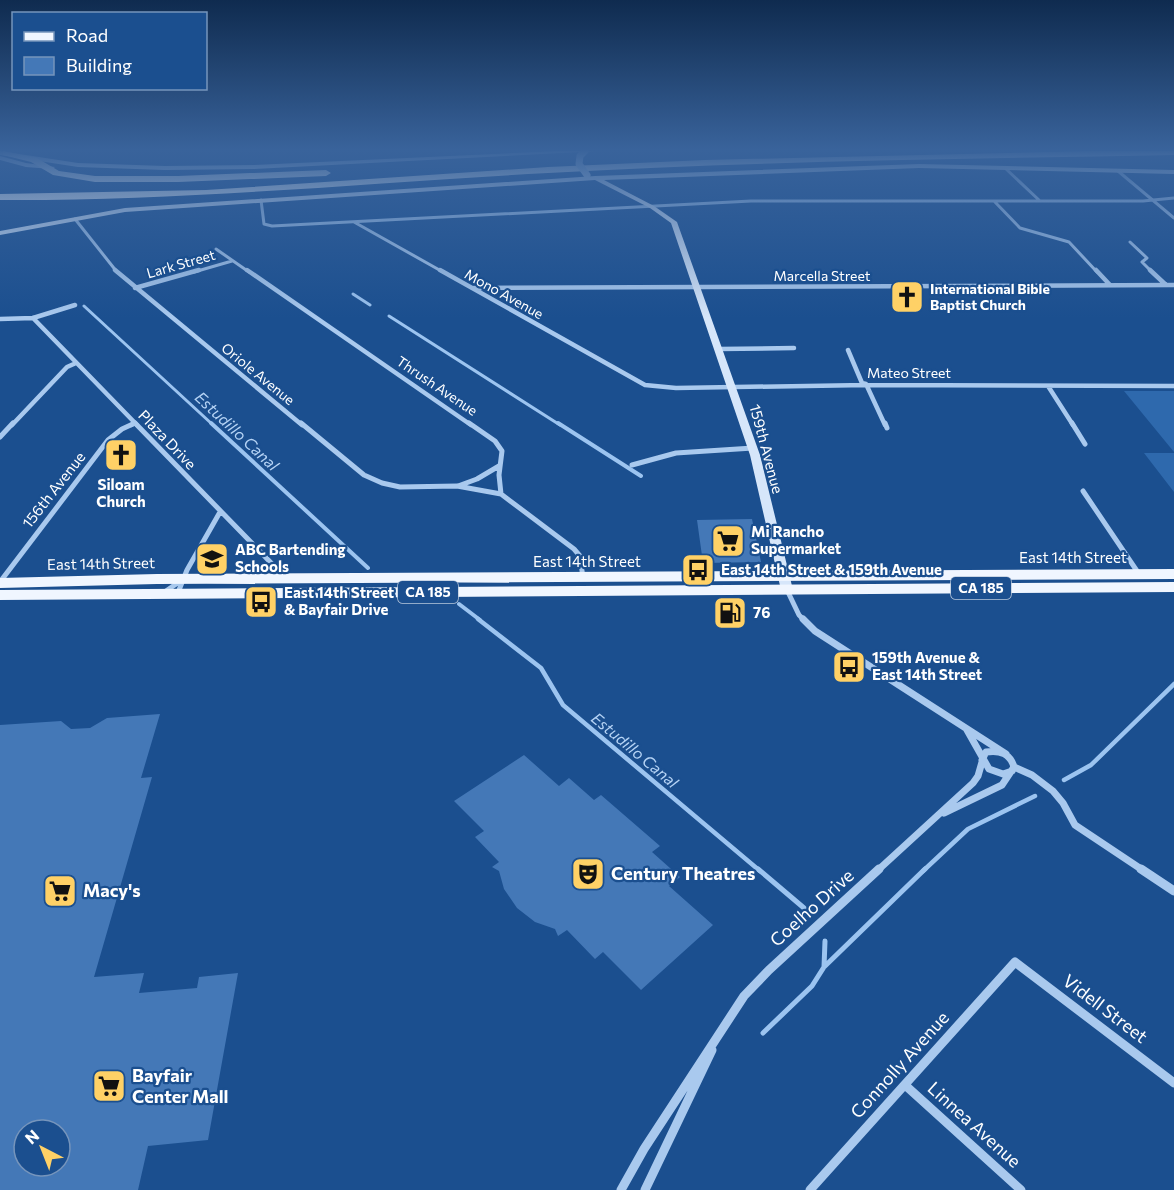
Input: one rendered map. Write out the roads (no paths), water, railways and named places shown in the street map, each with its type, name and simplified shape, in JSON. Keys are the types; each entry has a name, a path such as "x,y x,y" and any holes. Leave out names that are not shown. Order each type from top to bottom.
{"highway":[{"path":"0,208 36,207"}],"main road":[{"name":"East 14th Street","path":"0,595 177,595 1174,574"},
{"name":"East 14th Street","path":"0,582 584,578 786,583 1174,587"}],"street":[{"path":"0,233 124,210 171,207"},
{"path":"262,207 263,222 266,225 660,207"},
{"name":"159th Avenue","path":"652,207 674,222 753,448 786,583 799,615 815,631 1006,754"},
{"path":"999,207 1020,228 1069,242 1110,285"},
{"path":"1160,207 1174,218"},
{"name":"Oriole Avenue","path":"75,219 112,267 135,288 364,476 400,488 457,486 501,494"},
{"name":"Mono Avenue","path":"354,222 645,385"},
{"path":"1130,242 1147,258 1142,262 1166,285"},
{"name":"Thrush Avenue","path":"216,249 495,441 503,450 504,459 499,466 501,494"},
{"name":"Lark Street","path":"135,288 232,261"},
{"name":"Marcella Street","path":"471,288 1174,285"},
{"path":"0,319 33,318 75,305"},
{"name":"Plaza Drive","path":"33,318 278,570 283,579"},
{"path":"719,349 794,348"},
{"path":"848,350 861,383 866,385 886,428"},
{"path":"0,437 67,367 76,363"},
{"name":"Mateo Street","path":"645,385 660,388 866,385 1174,386"},
{"path":"1048,386 1085,444"},
{"name":"156th Avenue","path":"0,582 108,440 122,429 135,423"},
{"path":"632,465 671,453 753,448"},
{"name":"Oriole Avenue","path":"457,486 499,466"},
{"path":"1083,491 1140,574"},
{"path":"501,494 574,549 580,556 584,578"},
{"path":"177,595 220,512"},
{"path":"160,595 183,580"},
{"path":"967,730 988,770 999,774 1013,769 1032,774 1053,791 1063,803 1075,825 1174,891"},
{"path":"982,761 983,754 991,751 1006,754 1013,761 1013,769"},
{"name":"Coelho Drive","path":"645,1190 721,1032 731,1014 755,983 973,783 978,776 982,761"},
{"name":"Coelho Drive","path":"936,818 1002,785 1013,769"},
{"name":"Videll Street","path":"1015,962 1174,1083"},
{"name":"Connolly Avenue","path":"810,1190 1015,962"},
{"name":"Coelho Drive","path":"621,1190 644,1149 721,1032"},
{"name":"Linnea Avenue","path":"904,1085 1021,1190"}],"waterway":[{"path":"353,294 370,305"},
{"name":"Estudillo Canal","path":"84,306 213,425"},
{"path":"389,316 560,425"},
{"name":"Estudillo Canal","path":"211,423 368,568"},
{"path":"558,423 641,476"},
{"name":"Estudillo Canal","path":"459,604 480,620"},
{"name":"Estudillo Canal","path":"478,619 541,668 563,705 760,871"},
{"name":"Estudillo Canal","path":"1064,780 1091,765 1174,684"},
{"name":"Estudillo Canal","path":"923,871 968,829 1035,796"},
{"name":"Estudillo Canal","path":"758,869 804,908"},
{"name":"Estudillo Canal","path":"824,967 925,869"},
{"name":"Estudillo Canal","path":"824,967 825,941"},
{"name":"Estudillo Canal","path":"763,1033 812,986 824,967"}],"place":[{"name":"International Bible Baptist Church","path":"907,297"},
{"name":"Siloam Church","path":"121,455"},
{"name":"Mi Rancho Supermarket","path":"728,541"},
{"name":"ABC Bartending Schools","path":"212,559"},
{"name":"East 14th Street & 159th Avenue","path":"698,570"},
{"name":"East 14th Street & Bayfair Drive","path":"261,602"},
{"name":"76","path":"730,613"},
{"name":"159th Avenue & East 14th Street","path":"849,667"},
{"name":"Century Theatres","path":"588,874"},
{"name":"Macy's","path":"60,891"},
{"name":"Bayfair Center Mall","path":"109,1086"}]}
